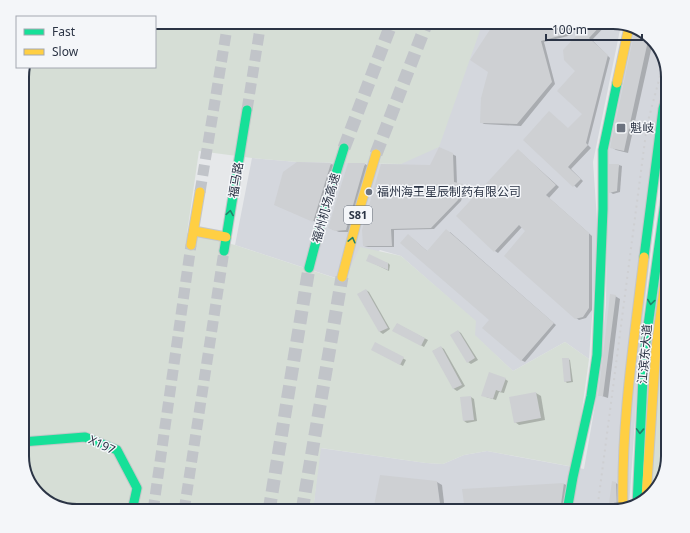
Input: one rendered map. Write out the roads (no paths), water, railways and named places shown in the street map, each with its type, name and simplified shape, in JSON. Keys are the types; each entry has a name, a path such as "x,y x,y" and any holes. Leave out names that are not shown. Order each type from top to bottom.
{"main road":[{"path":"568,504 591,396 597,354 603,209 603,150 628,32"},
{"name":"福马路","path":"224,251 247,110"},
{"path":"623,503 622,471 626,408 661,124"},
{"name":"福州机场高速","path":"309,268 324,211 344,148"},
{"name":"S81","path":"342,278 360,204 376,154"},
{"path":"192,245 200,192"},
{"path":"194,231 226,237"},
{"name":"江滨东大道","path":"637,498 644,355 661,231"},
{"path":"647,490 656,348 661,311"},
{"name":"X197","path":"29,441 85,437 118,450 137,488 134,504"}],"tunnel":[{"path":"200,192 227,29"},
{"path":"247,110 260,29"},
{"path":"344,148 389,29"},
{"path":"376,154 424,29"},
{"path":"154,504 191,245"},
{"path":"185,504 224,251"},
{"path":"270,504 309,268"},
{"path":"303,504 342,277"}],"railway":[{"path":"598,504 647,125 661,73"}],"place":[{"name":"魁岐","path":"621,128"},
{"name":"福州海王星辰制药有限公司","path":"369,192"}]}
